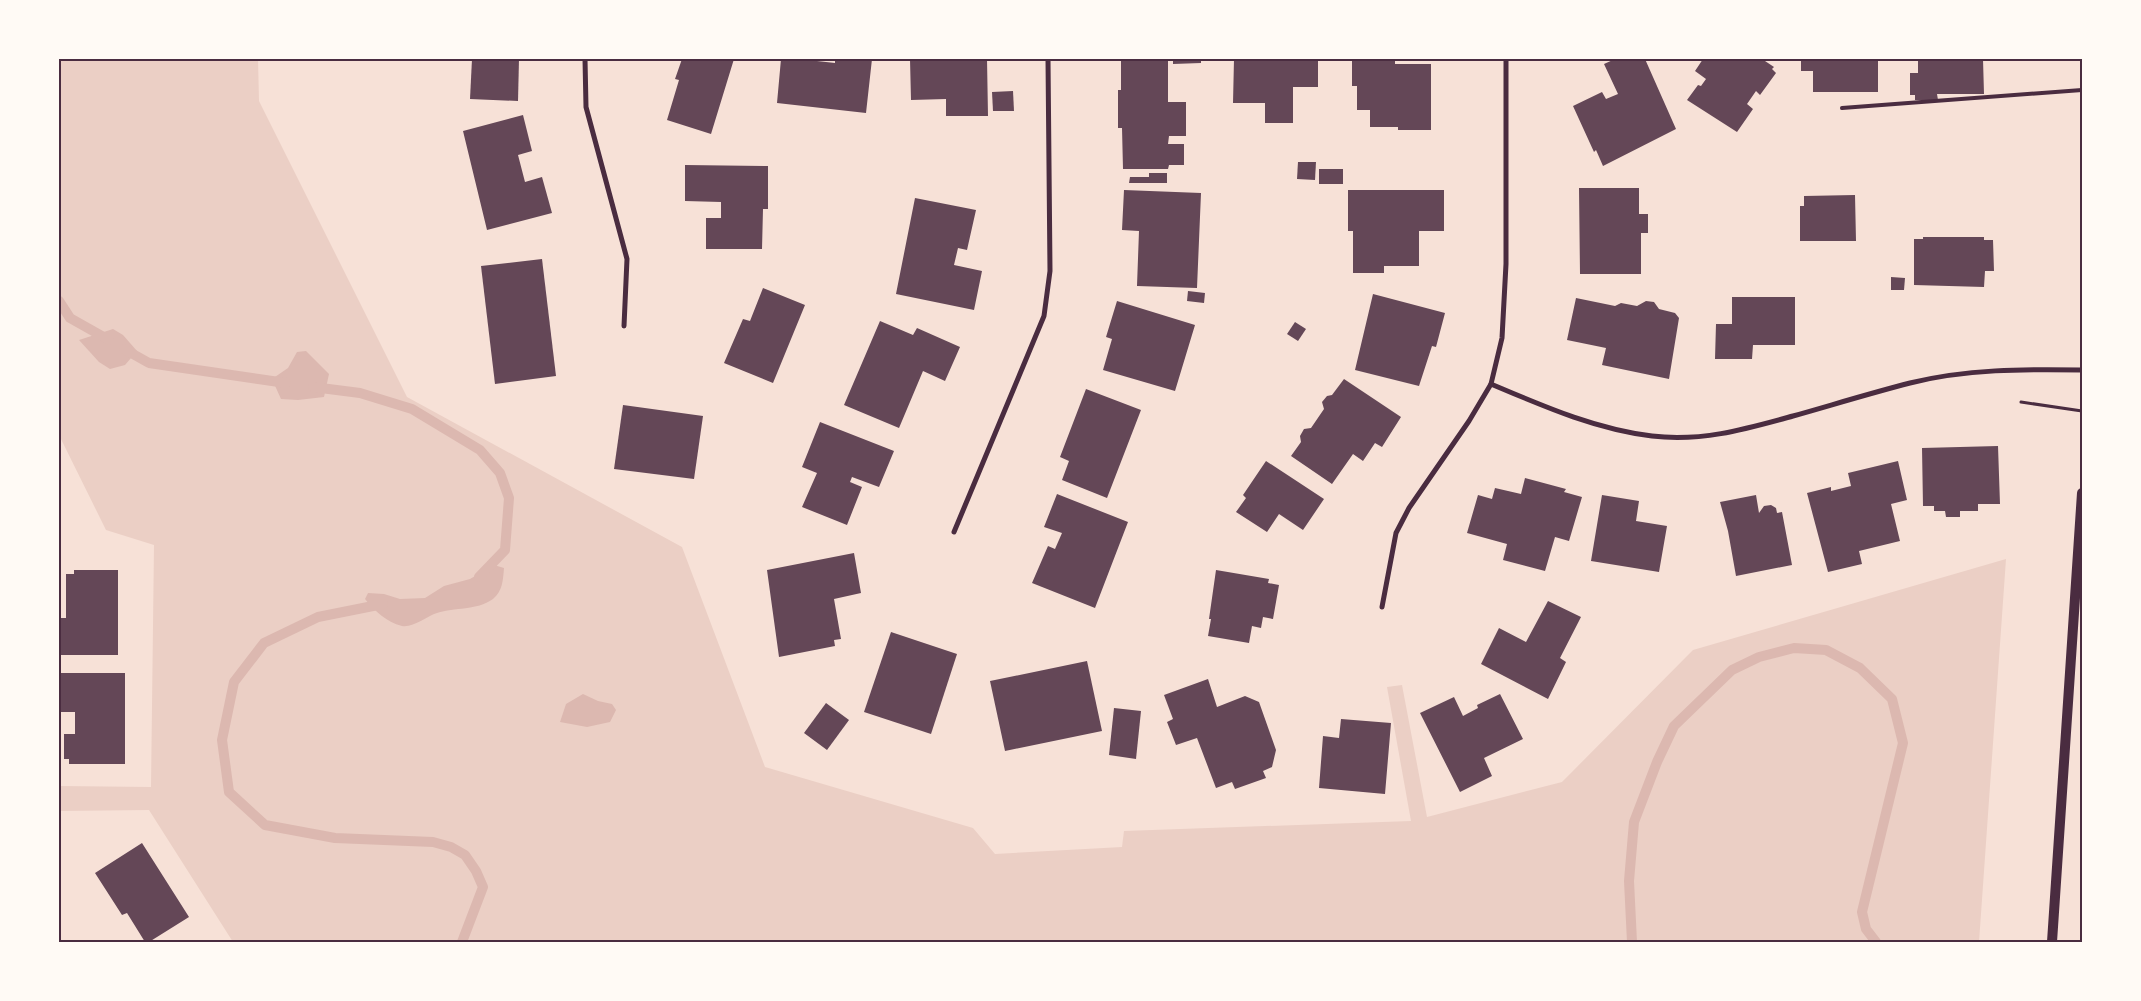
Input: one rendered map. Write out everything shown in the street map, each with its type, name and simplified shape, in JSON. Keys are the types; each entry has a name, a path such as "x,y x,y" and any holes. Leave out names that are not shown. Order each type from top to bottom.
{"main road":[{"path":"2052,942 2082,493"}],"street":[{"path":"585,59 586,107 627,259 624,326"},
{"path":"954,532 1044,316 1050,271 1048,59"},
{"path":"1382,607 1396,533 1409,508 1469,420 1491,384 1502,338 1506,264 1506,59"},
{"path":"1491,384 1568,416 1620,430 1653,436 1692,438 1730,434 1910,383 1946,375 2013,369 2082,370"}],"lane":[{"path":"1842,108 2082,90"}],"path":[{"path":"2021,402 2082,411"}],"shaded area":[{"path":"59,59 258,59 259,101 407,397 682,547 765,767 973,828 995,854 1122,847 1124,831 1411,821 1387,687 1402,685 1427,817 1562,782 1693,650 2006,559 1979,942 233,942 149,810 59,811 59,786 151,787 154,545 106,530 59,435"},
{"path":"113,329 123,335 137,351 125,365 110,369 99,362 79,340"},
{"path":"306,351 329,374 324,397 298,400 281,399 272,379 288,368 297,352"},
{"path":"494,565 504,568 501,589 493,599 473,607 437,613 415,624 402,626 391,622 377,612 365,599 368,593 384,594 400,599 425,598 444,586 470,579"},
{"path":"583,694 598,701 612,704 616,710 610,722 587,727 560,722 566,704"}],"building":[{"path":"472,59 519,59 518,101 470,99"},
{"path":"682,59 734,59 711,134 667,120 679,80 675,79"},
{"path":"781,59 817,59 817,61 835,63 835,59 872,59 866,113 777,103"},
{"path":"910,59 987,59 988,116 946,116 946,99 911,100"},
{"path":"1121,59 1168,59 1168,102 1186,102 1186,136 1169,136 1168,144 1184,144 1184,165 1169,165 1168,169 1123,169 1122,128 1118,128 1118,90 1121,90"},
{"path":"1173,59 1201,59 1201,63 1173,64"},
{"path":"1234,59 1318,59 1318,87 1293,87 1293,123 1265,123 1265,103 1233,103"},
{"path":"1352,59 1395,59 1395,64 1431,64 1431,130 1398,130 1398,127 1370,127 1370,110 1357,110 1357,86 1352,86"},
{"path":"1615,59 1645,59 1676,129 1603,166 1596,150 1594,152 1573,106 1602,92 1606,99 1618,94 1604,64"},
{"path":"1703,59 1762,59 1774,67 1772,69 1776,73 1760,95 1756,91 1747,104 1753,109 1737,132 1687,100 1698,85 1701,86 1706,79 1695,71"},
{"path":"1801,59 1878,59 1878,92 1813,92 1813,71 1801,71"},
{"path":"1918,59 1983,59 1984,94 1937,94 1938,100 1915,100 1915,95 1910,95 1910,73 1918,73"},
{"path":"1013,91 1014,111 993,111 992,92"},
{"path":"523,115 532,151 518,155 525,182 542,177 552,213 487,230 463,131"},
{"path":"1298,162 1316,162 1315,180 1297,179"},
{"path":"685,165 768,166 768,209 763,209 762,249 706,249 706,218 721,218 721,202 685,201"},
{"path":"1319,169 1343,169 1343,184 1319,184"},
{"path":"1149,173 1167,173 1167,183 1129,183 1130,177 1149,177"},
{"path":"1579,188 1639,188 1639,214 1648,214 1648,233 1641,233 1641,274 1580,274"},
{"path":"1124,190 1201,193 1197,288 1137,286 1139,231 1122,230"},
{"path":"1348,190 1444,190 1444,231 1419,231 1419,266 1384,266 1384,273 1353,273 1353,231 1348,231"},
{"path":"1855,195 1856,241 1800,241 1800,206 1804,206 1804,196"},
{"path":"915,198 976,210 967,250 958,248 954,265 982,271 974,310 896,294"},
{"path":"1923,237 1984,237 1984,240 1993,240 1994,271 1985,271 1984,287 1914,285 1914,239 1923,239"},
{"path":"542,259 556,376 495,384 481,266"},
{"path":"1891,277 1905,278 1904,290 1891,290"},
{"path":"763,288 805,305 773,383 724,363 743,319 750,321"},
{"path":"1188,291 1205,293 1204,303 1187,301"},
{"path":"1373,294 1445,313 1436,347 1432,346 1419,386 1355,370"},
{"path":"1732,297 1795,297 1795,345 1753,345 1752,359 1715,359 1716,324 1732,324"},
{"path":"1576,298 1615,306 1621,303 1637,306 1646,301 1654,302 1659,309 1675,313 1679,318 1669,379 1602,365 1606,348 1567,340"},
{"path":"1117,301 1195,325 1175,391 1103,370 1112,339 1106,337"},
{"path":"880,321 913,335 917,328 960,347 945,381 923,371 899,428 844,405"},
{"path":"1295,322 1306,329 1298,341 1287,334"},
{"path":"1344,379 1401,417 1382,447 1375,443 1363,461 1353,454 1332,484 1291,456 1301,442 1300,436 1304,429 1311,428 1324,409 1322,402 1327,396 1332,395"},
{"path":"1086,389 1141,410 1107,498 1062,480 1069,461 1060,457"},
{"path":"623,405 703,416 694,479 614,469"},
{"path":"820,422 894,451 879,487 852,477 850,482 862,487 847,525 802,507 817,473 802,467"},
{"path":"1998,446 2000,504 1978,504 1978,511 1960,511 1960,517 1946,517 1945,511 1934,511 1934,506 1923,506 1922,448"},
{"path":"1266,461 1324,499 1303,530 1279,514 1267,532 1236,512 1246,498 1243,495"},
{"path":"1898,461 1907,500 1891,504 1900,541 1859,551 1862,564 1828,572 1807,493 1831,487 1831,491 1851,486 1848,473"},
{"path":"1525,478 1566,489 1564,492 1582,497 1569,541 1555,537 1545,571 1503,560 1507,544 1467,533 1478,495 1492,499 1495,488 1521,494"},
{"path":"1057,494 1128,522 1095,608 1032,583 1048,546 1055,549 1062,533 1044,527"},
{"path":"1602,495 1639,501 1636,521 1667,526 1659,572 1591,561"},
{"path":"1756,495 1759,513 1764,506 1771,505 1776,508 1777,513 1782,512 1792,565 1736,576 1728,531 1720,502"},
{"path":"854,553 861,593 834,599 841,639 834,640 835,646 779,657 767,570"},
{"path":"74,570 118,570 118,655 60,655 60,618 66,618 66,574 74,574"},
{"path":"1216,570 1269,579 1268,583 1279,585 1273,619 1263,617 1261,628 1252,626 1249,643 1208,636"},
{"path":"1548,601 1581,617 1560,658 1566,662 1548,699 1481,664 1499,628 1526,642"},
{"path":"891,632 957,654 931,734 864,712"},
{"path":"1087,661 1102,731 1005,751 990,681"},
{"path":"59,673 125,673 125,764 69,764 69,759 64,759 64,734 75,734 75,712 59,712"},
{"path":"1208,679 1217,707 1245,696 1259,702 1276,750 1272,767 1263,771 1266,778 1235,789 1232,782 1216,788 1197,738 1176,745 1167,722 1173,719 1164,695"},
{"path":"1500,694 1523,739 1484,758 1492,776 1460,792 1420,713 1454,697 1463,716 1478,708 1477,705"},
{"path":"826,703 849,720 827,750 804,733"},
{"path":"1114,708 1141,711 1136,759 1109,755"},
{"path":"1341,719 1391,723 1385,794 1319,788 1323,736 1339,738"},
{"path":"142,843 189,917 149,942 145,942 127,913 122,915 95,873"}],"waterway":[{"path":"59,301 70,318 109,340"},
{"path":"124,349 149,363 286,383"},
{"path":"313,387 360,393 412,409 480,450 500,473 509,498 505,550 479,577"},
{"path":"383,604 318,617 264,643 234,682 222,740 229,792 265,825 335,838 433,842 451,847 465,855 476,871 483,887 462,942"},
{"path":"1632,942 1629,881 1634,822 1657,762 1674,726 1732,670 1759,657 1794,648 1826,650 1860,668 1892,699 1903,743 1862,912 1866,929 1876,942"}]}
